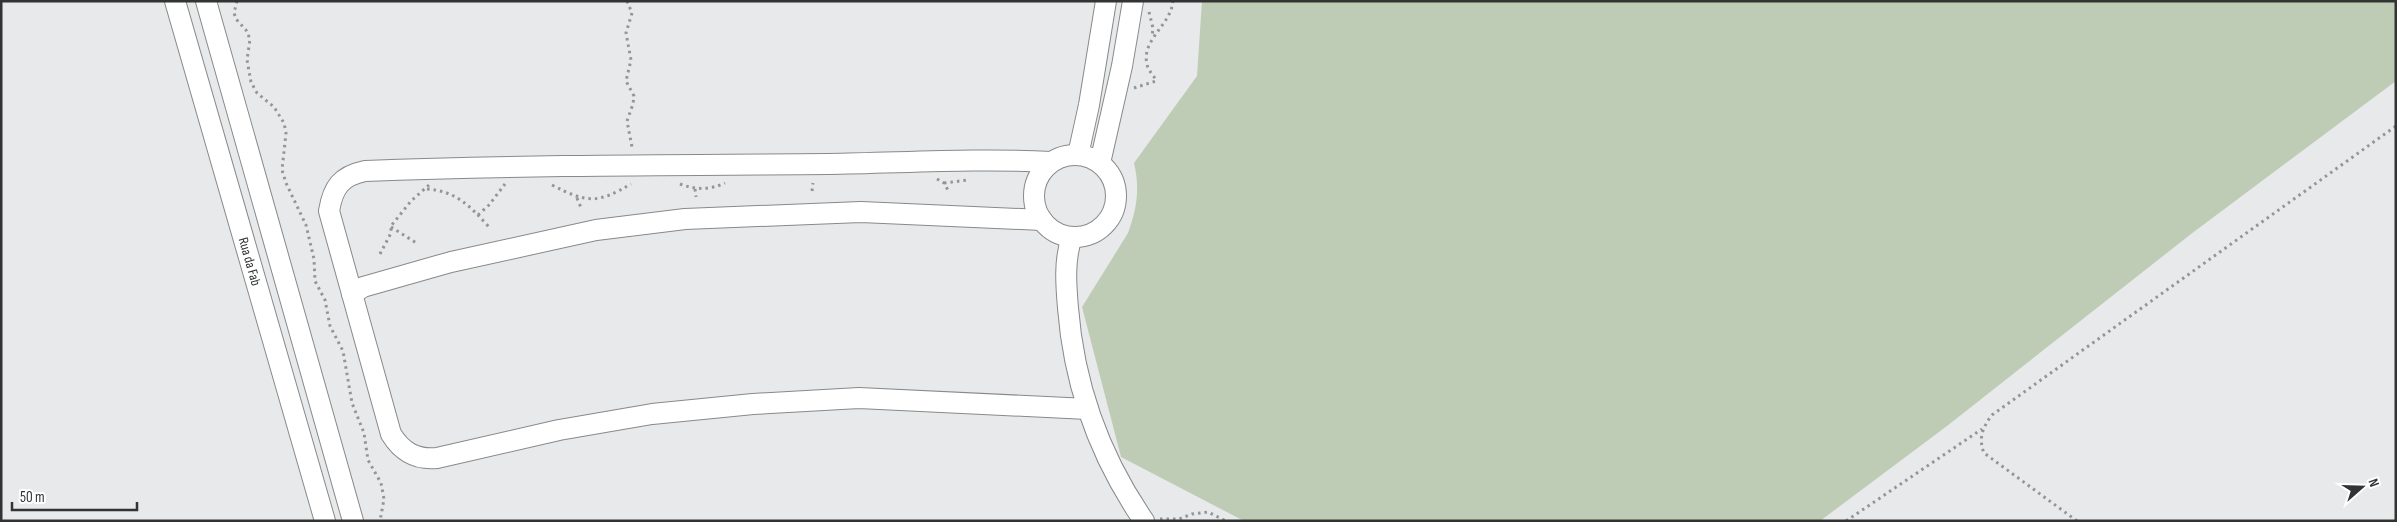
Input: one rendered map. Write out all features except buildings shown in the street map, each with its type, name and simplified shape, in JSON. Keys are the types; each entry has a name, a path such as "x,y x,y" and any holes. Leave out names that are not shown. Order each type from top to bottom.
{"street":[{"name":"Rua da Fab","path":"176,1 325,521"},
{"path":"206,1 353,521"},
{"path":"1078,154 1089,105 1106,1"},
{"path":"1100,163 1133,1"},
{"path":"1078,154 1100,163 1109,172 1115,184 1116,198 1114,210 1108,222 1098,230 1085,236 1072,237 1050,228 1042,220 1036,206 1034,191 1042,172 1051,162 1064,156 1078,154"},
{"path":"1051,162 1014,160 366,171 348,176 334,194 330,211 391,434 397,444 418,458 438,458 559,430 652,414 753,404 859,398 1088,409"},
{"path":"352,294 362,287 451,262 596,230 685,219 861,212 1042,220"},
{"path":"1072,237 1068,253 1066,278 1070,332 1076,373 1110,466 1142,518"}],"path":[{"path":"237,1 234,13 236,19 246,30 250,39 247,60 251,82 257,93 274,107 284,123 286,133 282,170 286,183 306,225 317,288 325,300 330,326 342,352 352,403 364,433 368,460 382,483 384,499 380,521"},
{"path":"550,184 577,198 597,199 611,196 633,183 636,177 637,165 627,122 634,96 626,81 631,60 626,32 632,13 627,1"},
{"path":"1115,96 1156,81 1146,64 1147,54 1152,40 1170,15 1173,1"},
{"path":"1846,521 1982,429 1992,415 2396,126"},
{"path":"478,215 489,205 506,183 508,176"},
{"path":"506,183 514,181"},
{"path":"380,254 391,232 391,226 411,202 427,189 430,183"},
{"path":"812,191 813,183"},
{"path":"427,189 444,190 456,196 489,227"},
{"path":"696,189 696,197"},
{"path":"577,198 582,210"},
{"path":"391,226 418,244"},
{"path":"1982,429 1981,446 1984,453 2077,521"},
{"path":"1142,518 1178,519 1192,514 1208,512 1226,521"}],"green space":[{"path":"1202,1 2396,1 2396,81 2191,234 1947,426 1820,521 1244,521 1121,457 1082,307 1128,233 1137,198 1134,163 1197,76"}]}
